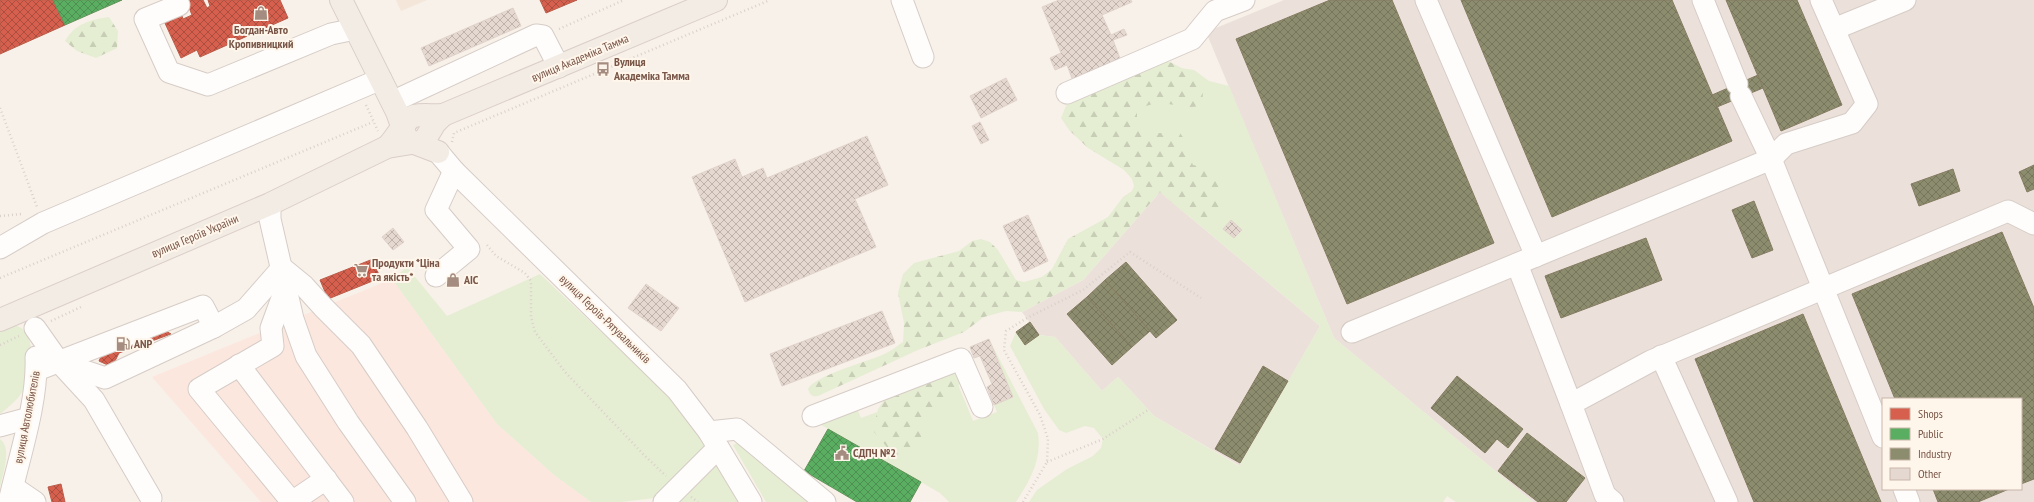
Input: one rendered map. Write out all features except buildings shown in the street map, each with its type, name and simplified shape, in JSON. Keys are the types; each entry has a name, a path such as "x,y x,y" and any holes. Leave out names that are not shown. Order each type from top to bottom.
{"main road":[{"name":"вулиця Героїв-Рятувальників","path":"341,0 381,79 418,129"},
{"name":"вулиця Академіка Тамма","path":"418,129 435,123 443,115 716,0"},
{"name":"вулиця Героїв України","path":"0,320 30,319 387,147 418,129"}],"street":[{"path":"902,0 923,57"},
{"path":"1067,93 1192,39 1215,11 1244,0"},
{"path":"1426,0 1526,260 1571,404 1605,495 1613,502"},
{"path":"1702,0 1739,90 1771,159 1825,289 1882,434"},
{"path":"1352,332 1771,159 1786,144 1852,123 1867,104 1821,0"},
{"path":"1834,29 1905,0"},
{"path":"179,5 146,19 169,72 208,85 331,34 355,29"},
{"path":"418,129 536,34 543,36 559,67"},
{"path":"0,248 43,223 381,79"},
{"name":"вулиця Героїв-Рятувальників","path":"418,129 454,171 677,390 714,440 751,502"},
{"path":"436,276 469,249 436,210 454,171"},
{"path":"270,204 270,219 293,319 306,356 348,422 405,502"},
{"path":"1571,404 1661,356 1825,289 2008,211 2034,224"},
{"path":"58,362 104,378 214,327 246,309 284,277"},
{"path":"284,277 271,328 273,346 199,389 292,502 326,479"},
{"path":"284,277 304,286 361,345 418,428 462,502"},
{"path":"37,370 203,306 214,327"},
{"path":"30,319 58,362 94,400 151,498"},
{"name":"вулиця Автолюбителів","path":"11,494 37,370 30,319"},
{"path":"1661,356 1727,502"},
{"path":"813,416 961,359 982,407"},
{"path":"239,366 343,502"},
{"path":"0,426 28,418"},
{"path":"664,502 678,487 714,440 737,429 825,502"},
{"path":"1904,490 1909,502"},
{"path":"11,494 35,502"}],"path":[{"path":"547,43 556,31 624,0"},
{"path":"418,129 451,143 454,133 770,0"},
{"path":"365,105 375,126"},
{"path":"0,109 43,223"},
{"path":"0,278 373,122"},
{"path":"482,239 496,256 525,273 531,281 532,317 535,332 565,372 645,456 678,487 698,502"},
{"path":"1023,502 1047,462 1048,439 1040,415 1004,350 1006,331 1026,318 1084,290 1130,252 1201,298"},
{"path":"1047,462 1103,439 1148,410"}],"shaded area":[{"path":"396,0 427,0 401,11"},
{"path":"1284,0 2034,0 2034,502 1533,502 1334,338 1206,32"},
{"path":"1160,192 1320,326 1240,466 1154,416 1118,377 1102,391 1055,337 1039,335 1022,312 1083,280"},
{"path":"392,279 497,424 554,475 591,502 261,502 152,377"}],"green space":[{"path":"109,17 118,31 117,48 96,58 77,51 65,41 78,26 96,19"},
{"path":"1165,60 1188,71 1200,83 1203,89 1203,97 1199,106 1191,107 1162,103 1146,106 1137,111 1140,130 1146,133 1180,133 1186,144 1193,165 1209,168 1215,174 1216,181 1221,191 1220,198 1223,209 1218,217 1209,221 1186,214 1160,192 1083,280 1022,312 1006,311 984,317 964,332 918,350 818,396 813,396 810,394 808,389 812,384 820,379 885,354 903,342 904,323 898,293 903,274 914,263 959,251 972,241 981,239 990,242 998,250 1016,280 1024,282 1042,277 1052,269 1068,239 1108,217 1123,197 1132,191 1134,186 1132,179 1124,170 1088,148 1069,130 1061,118 1070,96 1088,89 1112,86 1121,73"},
{"path":"1174,67 1194,70 1209,81 1229,86 1334,338 1533,502 1456,502 1447,496 1443,502 1029,502 1037,490 1067,469 1093,456 1101,448 1103,439 1094,428 1085,426 1066,433 1059,430 1044,409 1010,346 1016,332 1025,345 1039,335 1055,337 1102,391 1118,377 1154,416 1239,466 1320,326 1072,118"},
{"path":"407,267 447,316 540,274 669,396 705,443 706,448 655,498 621,502 591,502 554,475 497,424 392,279"},
{"path":"12,325 21,328 27,334 30,343 31,364 26,385 22,392 15,401 0,414 0,330"},
{"path":"989,339 1038,433 1038,452 1034,469 1016,502 949,502 940,493 816,422 856,406 861,418 891,407 952,370 973,421 997,412 994,405 1013,397"},
{"path":"954,370 961,381 954,394 936,405 924,425 918,449 913,454 899,455 891,452 874,432 878,409 890,392"},
{"path":"0,439 4,443 6,449 6,462 0,488"},
{"path":"742,441 811,502 766,502 733,445"},
{"path":"716,462 738,502 673,502"}],"place":[{"name":"Богдан-Авто Кропивницкий","path":"261,13"},
{"name":"Вулиця Академіка Тамма","path":"603,69"},
{"name":"Продукти *Ціна та якість*","path":"361,270"},
{"name":"АІС","path":"453,280"},
{"name":"ANP","path":"123,344"},
{"name":"СДПЧ №2","path":"842,453"}]}
